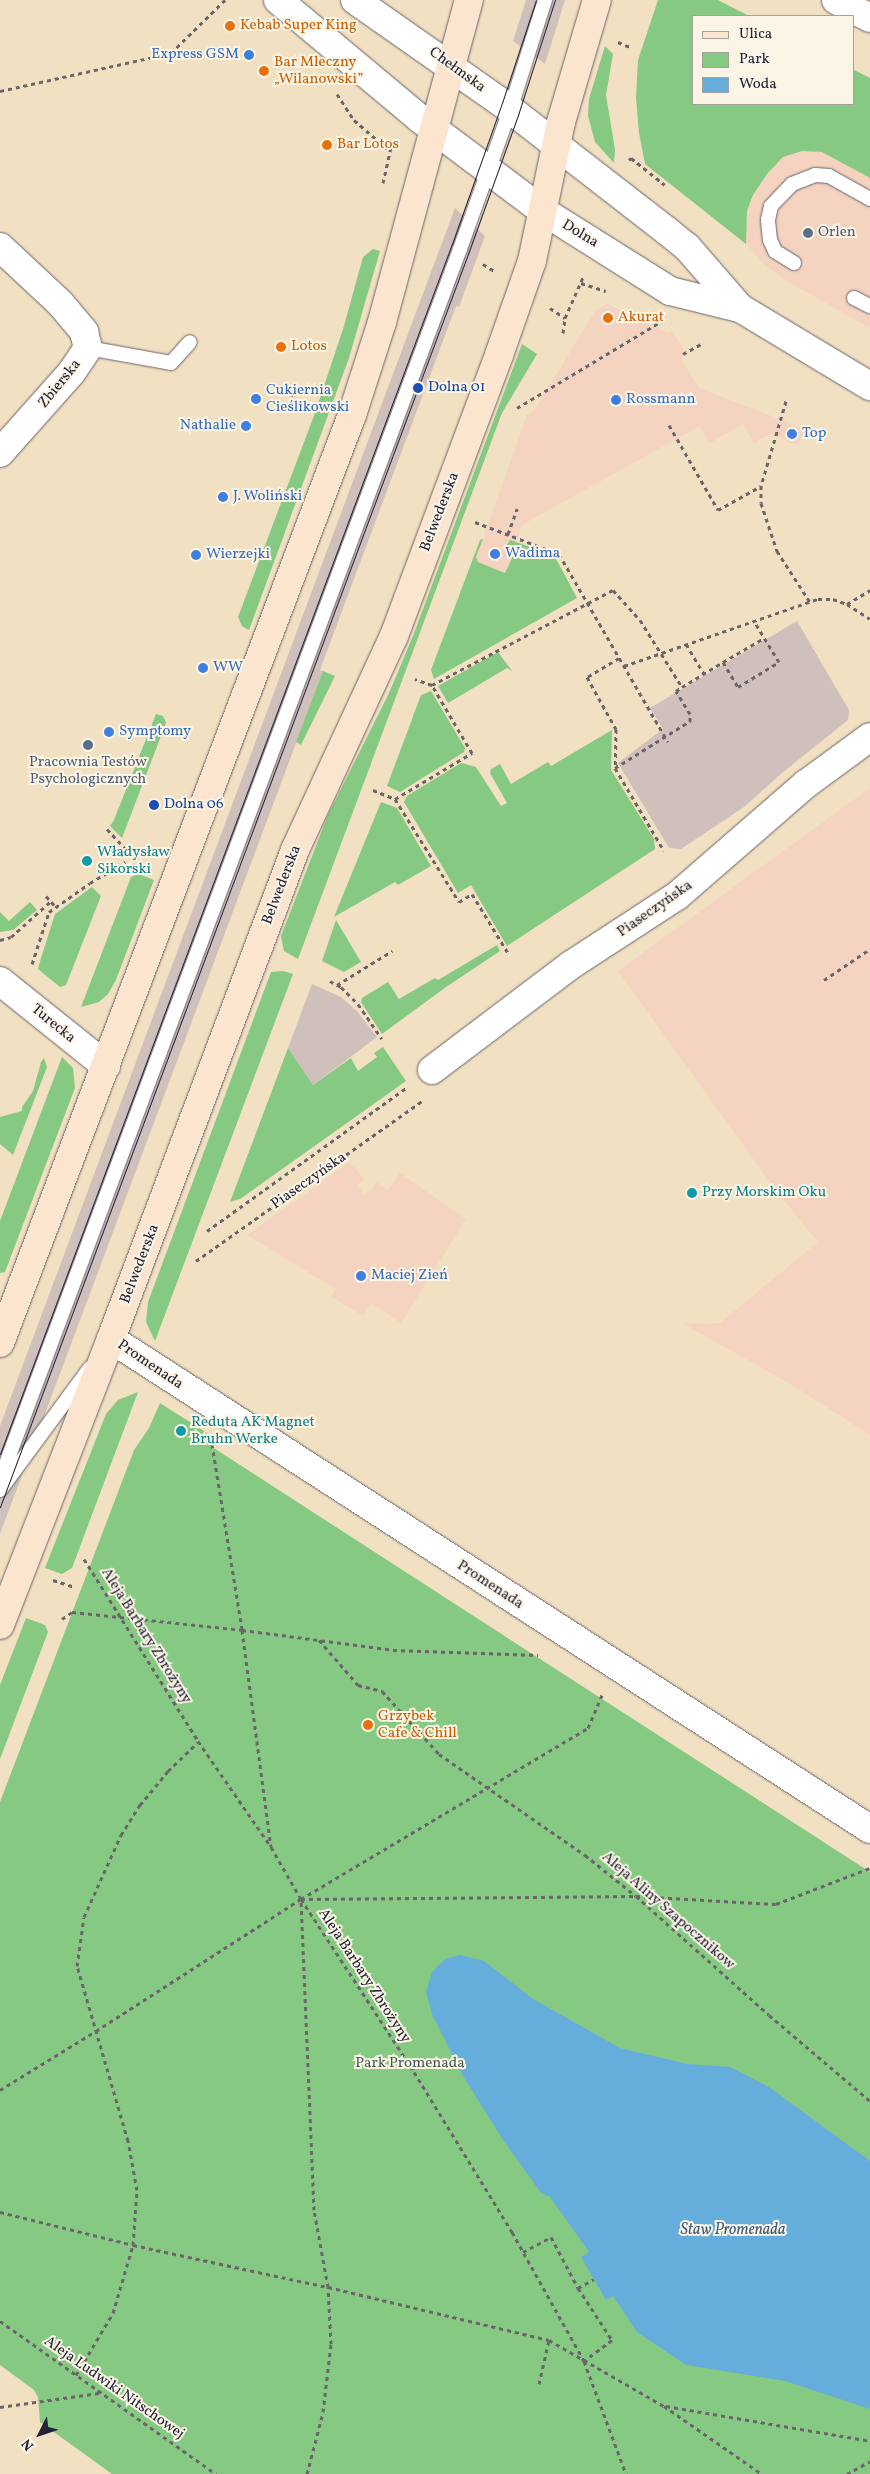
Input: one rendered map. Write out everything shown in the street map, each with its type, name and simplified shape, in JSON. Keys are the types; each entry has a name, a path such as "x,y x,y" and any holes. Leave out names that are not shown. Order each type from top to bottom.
{"main road":[{"path":"0,1343 352,416 382,322 469,0"},
{"name":"Belwederska","path":"0,1626 111,1339 294,850 394,636 518,304 532,261 567,98 597,0"}],"street":[{"path":"278,0 434,129"},
{"name":"Chełmska","path":"355,0 450,65 556,143"},
{"path":"836,0 870,18"},
{"name":"Dolna","path":"434,129 543,211 670,291 740,308 868,380"},
{"name":"Dolna","path":"556,143 687,247 740,308"},
{"name":"Zbierska","path":"0,247 66,310 84,332 88,348 71,373 0,453"},
{"name":"Piaseczyńska","path":"432,1070 571,965 677,896 806,784 870,737"},
{"name":"Turecka","path":"0,981 106,1066"},
{"name":"Promenada","path":"111,1339 870,1829"}],"lane":[{"path":"0,1480 489,171 545,0"},
{"path":"794,262 775,251 770,240 768,220 771,206 792,184 815,175 829,176 870,199"},
{"path":"854,298 870,306"},
{"path":"88,348 171,363 190,342"},
{"path":"0,1490 111,1339"}],"path":[{"path":"0,92 171,54 225,0"},
{"path":"563,333 565,318 585,272"},
{"path":"517,408 662,321"},
{"path":"683,354 701,344"},
{"path":"275,388 296,396"},
{"path":"786,401 761,486 761,503 778,551 810,602"},
{"path":"669,424 718,510 761,486"},
{"path":"508,534 518,509"},
{"path":"475,522 559,554 668,742"},
{"path":"432,686 613,590 640,620 682,687"},
{"path":"847,604 870,590"},
{"path":"624,666 818,599 834,599 847,604 870,619"},
{"path":"723,662 738,687 779,662 754,621"},
{"path":"615,768 690,721 690,714 676,691 764,638"},
{"path":"686,644 704,674"},
{"path":"620,658 587,677 616,729 615,768 664,851"},
{"path":"395,800 472,753 432,686 416,679"},
{"path":"373,790 395,800 459,902 472,894 508,953"},
{"path":"107,830 125,848"},
{"path":"36,952 49,912 90,883 125,862"},
{"path":"46,896 56,908"},
{"path":"0,940 11,937 51,901"},
{"path":"824,980 870,950"},
{"path":"337,985 392,951"},
{"path":"330,981 358,1004 382,1039"},
{"path":"208,1230 432,1070"},
{"name":"Piaseczyńska","path":"196,1261 422,1101"},
{"path":"211,1440 242,1630 271,1846"},
{"name":"Aleja Barbary Zbrożyny","path":"84,1559 198,1741 271,1846 301,1899 414,2072 523,2252 584,2361 626,2474"},
{"path":"50,1578 74,1587"},
{"path":"62,1619 72,1612 242,1630 393,1650 543,1655"},
{"name":"Aleja Aliny Szapocznikow","path":"319,1640 358,1685 382,1691 439,1754 585,1855 636,1896 769,2015 870,2101"},
{"path":"0,2090 96,2031 301,1899 588,1728 603,1694"},
{"path":"76,2375 113,2313 133,2245 137,2190 128,2141 77,1966 84,1917 122,1835 140,1805 168,1771 198,1741"},
{"path":"301,1899 636,1896 776,1904 870,1868"},
{"path":"301,1899 314,2210 328,2287 331,2344 323,2412 307,2474"},
{"path":"0,2212 133,2245 328,2287 549,2340 664,2406 762,2474"},
{"path":"523,2252 551,2237 578,2288 612,2340 584,2361"},
{"path":"578,2288 594,2279"},
{"name":"Aleja Ludwiki Nitschowej","path":"0,2320 216,2474"},
{"path":"539,2384 549,2340"},
{"path":"0,2407 100,2393"},
{"path":"664,2406 870,2441"},
{"path":"847,2474 870,2461"}],"shaded area":[{"path":"526,0 565,0 545,64 513,41"},
{"name":"Orlen","path":"802,151 822,152 870,178 870,328 785,280 766,266 746,244 747,211 759,184 783,157"},
{"path":"455,208 485,236 459,307 456,306 320,670 323,671 0,1534 0,1426"},
{"path":"607,304 668,333 671,331 684,349 682,361 699,388 787,422 805,431 797,446 772,433 754,443 743,424 710,443 700,426 522,525 505,573 475,561 527,415 534,411 595,311"},
{"path":"797,621 849,710 848,720 782,773 744,807 681,849 669,848 618,763 663,729 650,708"},
{"path":"870,788 870,1435 792,1385 684,1324 720,1323 818,1242 777,1192 618,971"},
{"path":"312,984 341,997 357,1011 377,1037 313,1085 288,1048"},
{"path":"349,1163 364,1180 357,1185 364,1194 372,1189 376,1182 388,1190 400,1173 466,1219 401,1323 371,1303 363,1316 331,1296 336,1289 247,1235"}],"green space":[{"path":"658,0 718,0 747,15 692,15 692,105 855,105 855,70 870,78 870,178 822,152 802,151 783,157 767,174 753,195 747,211 746,244 645,164 639,133 636,98 638,60"},
{"path":"605,46 613,54 606,95 615,150 614,163 595,142 588,116 589,99"},
{"path":"373,249 380,251 349,358 249,630 242,626 238,617 315,413 344,326 363,257"},
{"path":"522,344 537,354 502,413 298,959 284,951 281,936 328,815 389,693 413,636"},
{"path":"483,539 476,557 478,562 505,573 515,551 507,545 510,540 554,555 577,598 434,679 431,670 480,540"},
{"path":"498,652 512,671 507,668 448,703 438,686"},
{"path":"323,671 335,676 301,745 296,742"},
{"path":"431,691 465,748 464,752 400,792 387,786 421,695"},
{"path":"156,714 163,716 166,723 122,838 110,826"},
{"path":"612,730 611,770 654,839 655,849 507,946 471,885 458,893 404,802 407,796 461,763 476,767 501,806 507,803 490,773 491,769 500,764 511,784 548,762 551,766"},
{"path":"381,802 397,808 431,866 398,885 395,882 334,917"},
{"path":"138,874 154,880 116,980 108,994 99,1002 81,1007 131,877"},
{"path":"92,887 101,896 66,985 60,987 38,969 55,914"},
{"path":"30,902 37,910 13,930 0,932 0,912 9,921"},
{"path":"336,920 361,962 344,972 322,961"},
{"path":"497,945 500,951 446,987 382,1034 361,1002 362,998 388,982 399,999 435,978 438,980"},
{"path":"283,971 293,974 155,1341 146,1322 148,1302 271,972"},
{"path":"383,1047 406,1081 240,1199 230,1202 288,1048 313,1085 351,1058 358,1071 377,1057 374,1053"},
{"path":"62,1057 73,1068 75,1088 5,1272 0,1273 0,1221"},
{"path":"44,1058 47,1067 13,1155 0,1144 0,1117 22,1111 22,1107 33,1091 41,1062"},
{"path":"138,1392 72,1568 62,1574 45,1568 106,1414 118,1400"},
{"name":"Park Promenada","path":"160,1403 207,1433 209,1445 870,1872 870,2474 112,2474 40,2422 38,2397 34,2390 0,2365 0,1802 134,1450 149,1428"},
{"path":"26,1618 45,1625 48,1632 0,1759 0,1685"}],"water":[{"name":"Staw Promenada","path":"460,1955 484,1961 533,1999 620,2048 687,2064 730,2067 769,2087 870,2161 870,2409 785,2381 686,2365 637,2332 613,2296 606,2300 581,2257 589,2252 550,2197 541,2193 503,2140 463,2076 432,2014 426,1992 432,1972 445,1959"}],"tram line":[{"path":"0,1454 452,244 536,0"},
{"path":"0,1507 468,254 518,115 555,0"}],"place":[{"name":"Kebab Super King","path":"230,26"},
{"name":"Express GSM","path":"249,55"},
{"name":"Bar Mleczny „Wilanowski”","path":"264,71"},
{"name":"Bar Lotos","path":"327,145"},
{"name":"Orlen","path":"808,233"},
{"name":"Akurat","path":"608,318"},
{"name":"Lotos","path":"281,347"},
{"name":"Dolna 01","path":"418,388"},
{"name":"Cukiernia Cieślikowski","path":"256,399"},
{"name":"Rossmann","path":"616,400"},
{"name":"Nathalie","path":"246,426"},
{"name":"Top","path":"792,434"},
{"name":"J. Woliński","path":"223,497"},
{"name":"Wadima","path":"495,554"},
{"name":"Wierzejki","path":"196,555"},
{"name":"WW","path":"203,668"},
{"name":"Symptomy","path":"109,732"},
{"name":"Pracownia Testów Psychologicznych","path":"88,745"},
{"name":"Dolna 06","path":"154,805"},
{"name":"Władysław Sikorski","path":"87,861"},
{"name":"Przy Morskim Oku","path":"692,1193"},
{"name":"Maciej Zień","path":"361,1276"},
{"name":"Reduta AK Magnet Bruhn Werke","path":"181,1431"},
{"name":"Grzybek Cafe & Chill","path":"368,1725"}]}
